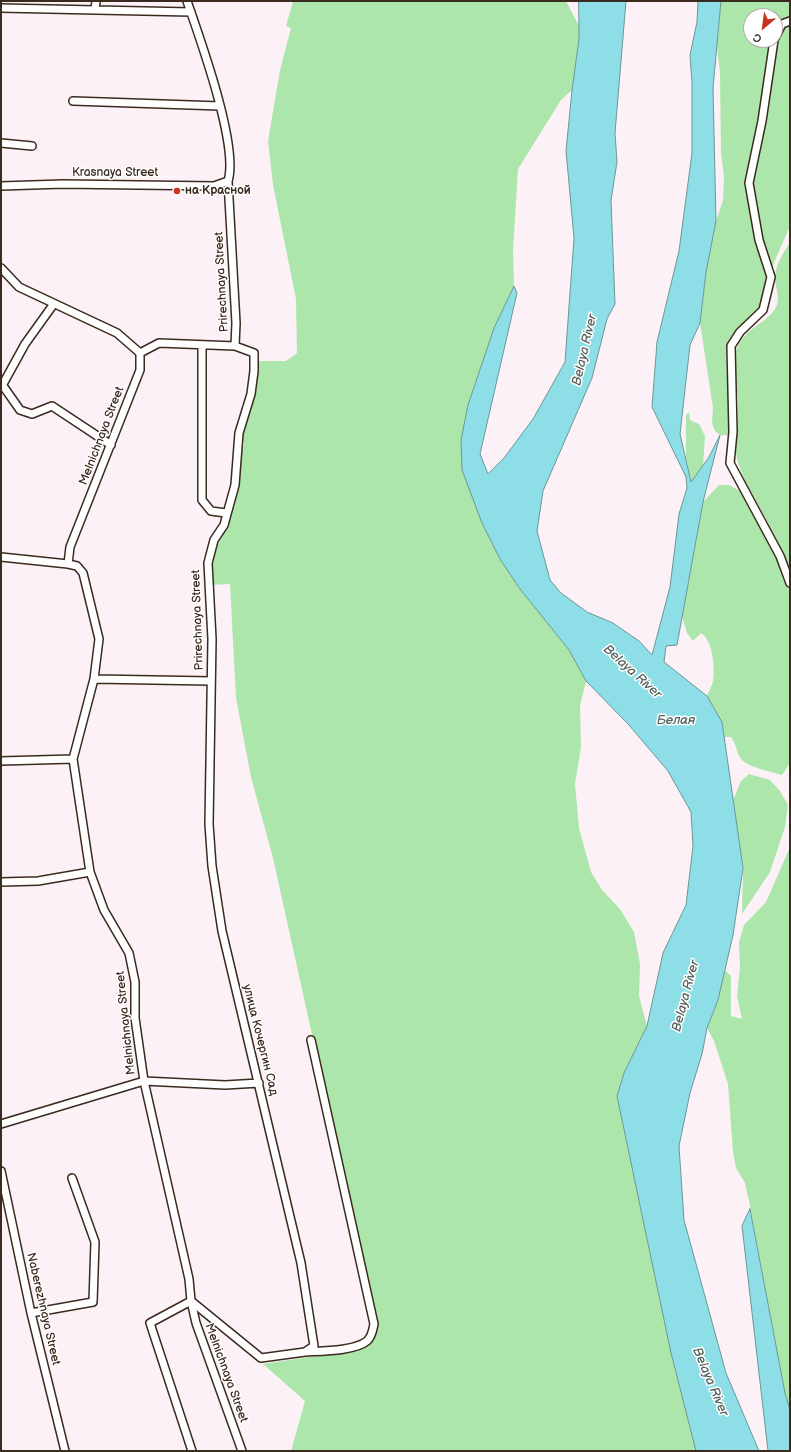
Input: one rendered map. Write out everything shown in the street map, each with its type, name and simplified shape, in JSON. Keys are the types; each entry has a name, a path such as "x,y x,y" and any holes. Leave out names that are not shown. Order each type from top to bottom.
{"street":[{"path":"95,10 96,1"},
{"name":"Prirechnaya Street","path":"187,1 220,106 228,139 231,172 228,181 236,323 235,346 254,353 254,371 251,394 239,432 235,485 224,525 214,540 208,563 212,639 211,682"},
{"path":"1,8 191,12"},
{"path":"773,48 762,121 749,183 759,240 771,276 763,310 740,332 731,346 733,432 730,463 780,556 790,583"},
{"path":"73,101 220,106"},
{"path":"1,143 32,146"},
{"name":"Krasnaya Street","path":"1,186 63,184 214,186 228,181"},
{"path":"1,268 19,287 117,333 140,353 159,343 202,346 235,346"},
{"path":"53,304 25,344 2,384 20,410 32,414 52,406 111,445"},
{"path":"202,346 202,500 211,511 226,514"},
{"name":"Melnichnaya Street","path":"140,353 140,370 70,547 68,564 77,566 83,573 99,638 94,679 73,759 90,872 104,910 128,954 135,982 135,1018 144,1081 189,1279 191,1301 196,1323 242,1451"},
{"path":"1,557 68,564"},
{"path":"94,679 211,682"},
{"name":"улица Кочергин Сад","path":"211,682 209,824 212,866 222,931 301,1262 314,1346 305,1352"},
{"path":"1,761 73,759"},
{"path":"1,882 38,881 90,872"},
{"path":"305,1352 336,1350 362,1344 369,1340 374,1324 311,1040"},
{"path":"1,1124 144,1081 225,1085 259,1084"},
{"name":"Naberezhnaya Street","path":"1,1171 31,1313 65,1451"},
{"path":"31,1313 94,1302 95,1242 72,1178"},
{"path":"191,1301 150,1323 192,1451"},
{"name":"Melnichnaya Street","path":"191,1301 261,1358 305,1352"}],"green space":[{"path":"293,1 566,1 579,26 579,39 572,90 561,100 518,169 513,250 514,286 494,328 468,405 461,440 520,589 569,650 586,681 580,706 581,747 575,784 579,828 591,872 602,890 620,909 634,932 640,964 639,996 647,1026 624,1073 617,1096 671,1353 696,1451 291,1451 305,1401 263,1364 348,1351 370,1344 377,1329 273,858 251,777 236,698 230,584 210,585 211,555 219,542 233,508 240,453 244,445 242,435 256,388 259,361 286,361 297,353 296,299 273,185 268,141 280,70 291,28 286,26"},
{"path":"721,1 790,1 790,226 773,265 765,295 759,310 729,339 726,356 730,435 720,435 715,431 712,423 713,408 700,323 706,272 716,221 723,200 724,176 721,154 720,73 717,47"},
{"path":"790,242 790,568 745,481 737,460 736,440 738,399 734,375 734,357 739,343 750,331 768,317 777,305 778,298 775,281 776,268"},
{"path":"689,412 690,420 699,424 705,436 703,466 691,483 686,457 686,415"},
{"path":"719,485 729,485 740,491 777,556 783,579 790,588 790,763 782,775 754,767 744,762 739,756 731,737 724,737 722,722 707,696 713,683 714,675 711,648 701,633 693,641 687,633 682,616 703,502"},
{"path":"749,774 770,780 780,791 788,805 785,827 770,872 742,914 743,868 733,800 741,781"},
{"path":"790,847 790,1410 785,1393 745,1183 736,1168 733,1152 728,1084 714,1041 707,1028 718,1000 725,970 731,976 731,1016 742,1019 737,996 740,967 739,942 744,925 766,902"}],"water":[{"name":"Белая","path":"579,1 626,1 615,133 617,162 611,200 615,304 607,319 592,378 543,491 537,531 550,580 561,593 587,612 613,623 639,641 652,655 670,587 679,514 687,488 686,477 652,407 657,342 679,251 692,153 692,83 690,55 697,22 698,1 721,1 713,88 716,221 706,272 700,323 690,345 680,434 691,482 709,457 720,435 703,502 677,645 666,646 664,662 707,696 722,722 743,868 733,935 718,1000 707,1028 702,1054 690,1093 679,1146 684,1220 726,1373 759,1451 696,1451 671,1353 617,1096 624,1073 647,1026 663,953 686,905 693,846 691,812 668,771 628,724 586,681 569,650 520,589 500,559 482,523 462,470 461,440 468,405 494,328 514,286 517,293 480,454 488,474 504,458 533,419 565,362 574,238 566,151 579,39"},
{"path":"750,1209 785,1393 790,1410 790,1451 768,1451 742,1226"}],"place":[{"name":"на Красной","path":"177,191"}],"water label":[{"name":"Belaya River","path":"585,350"},
{"name":"Belaya River","path":"632,672"},
{"name":"Belaya River","path":"686,996"},
{"name":"Belaya River","path":"710,1382"}]}
